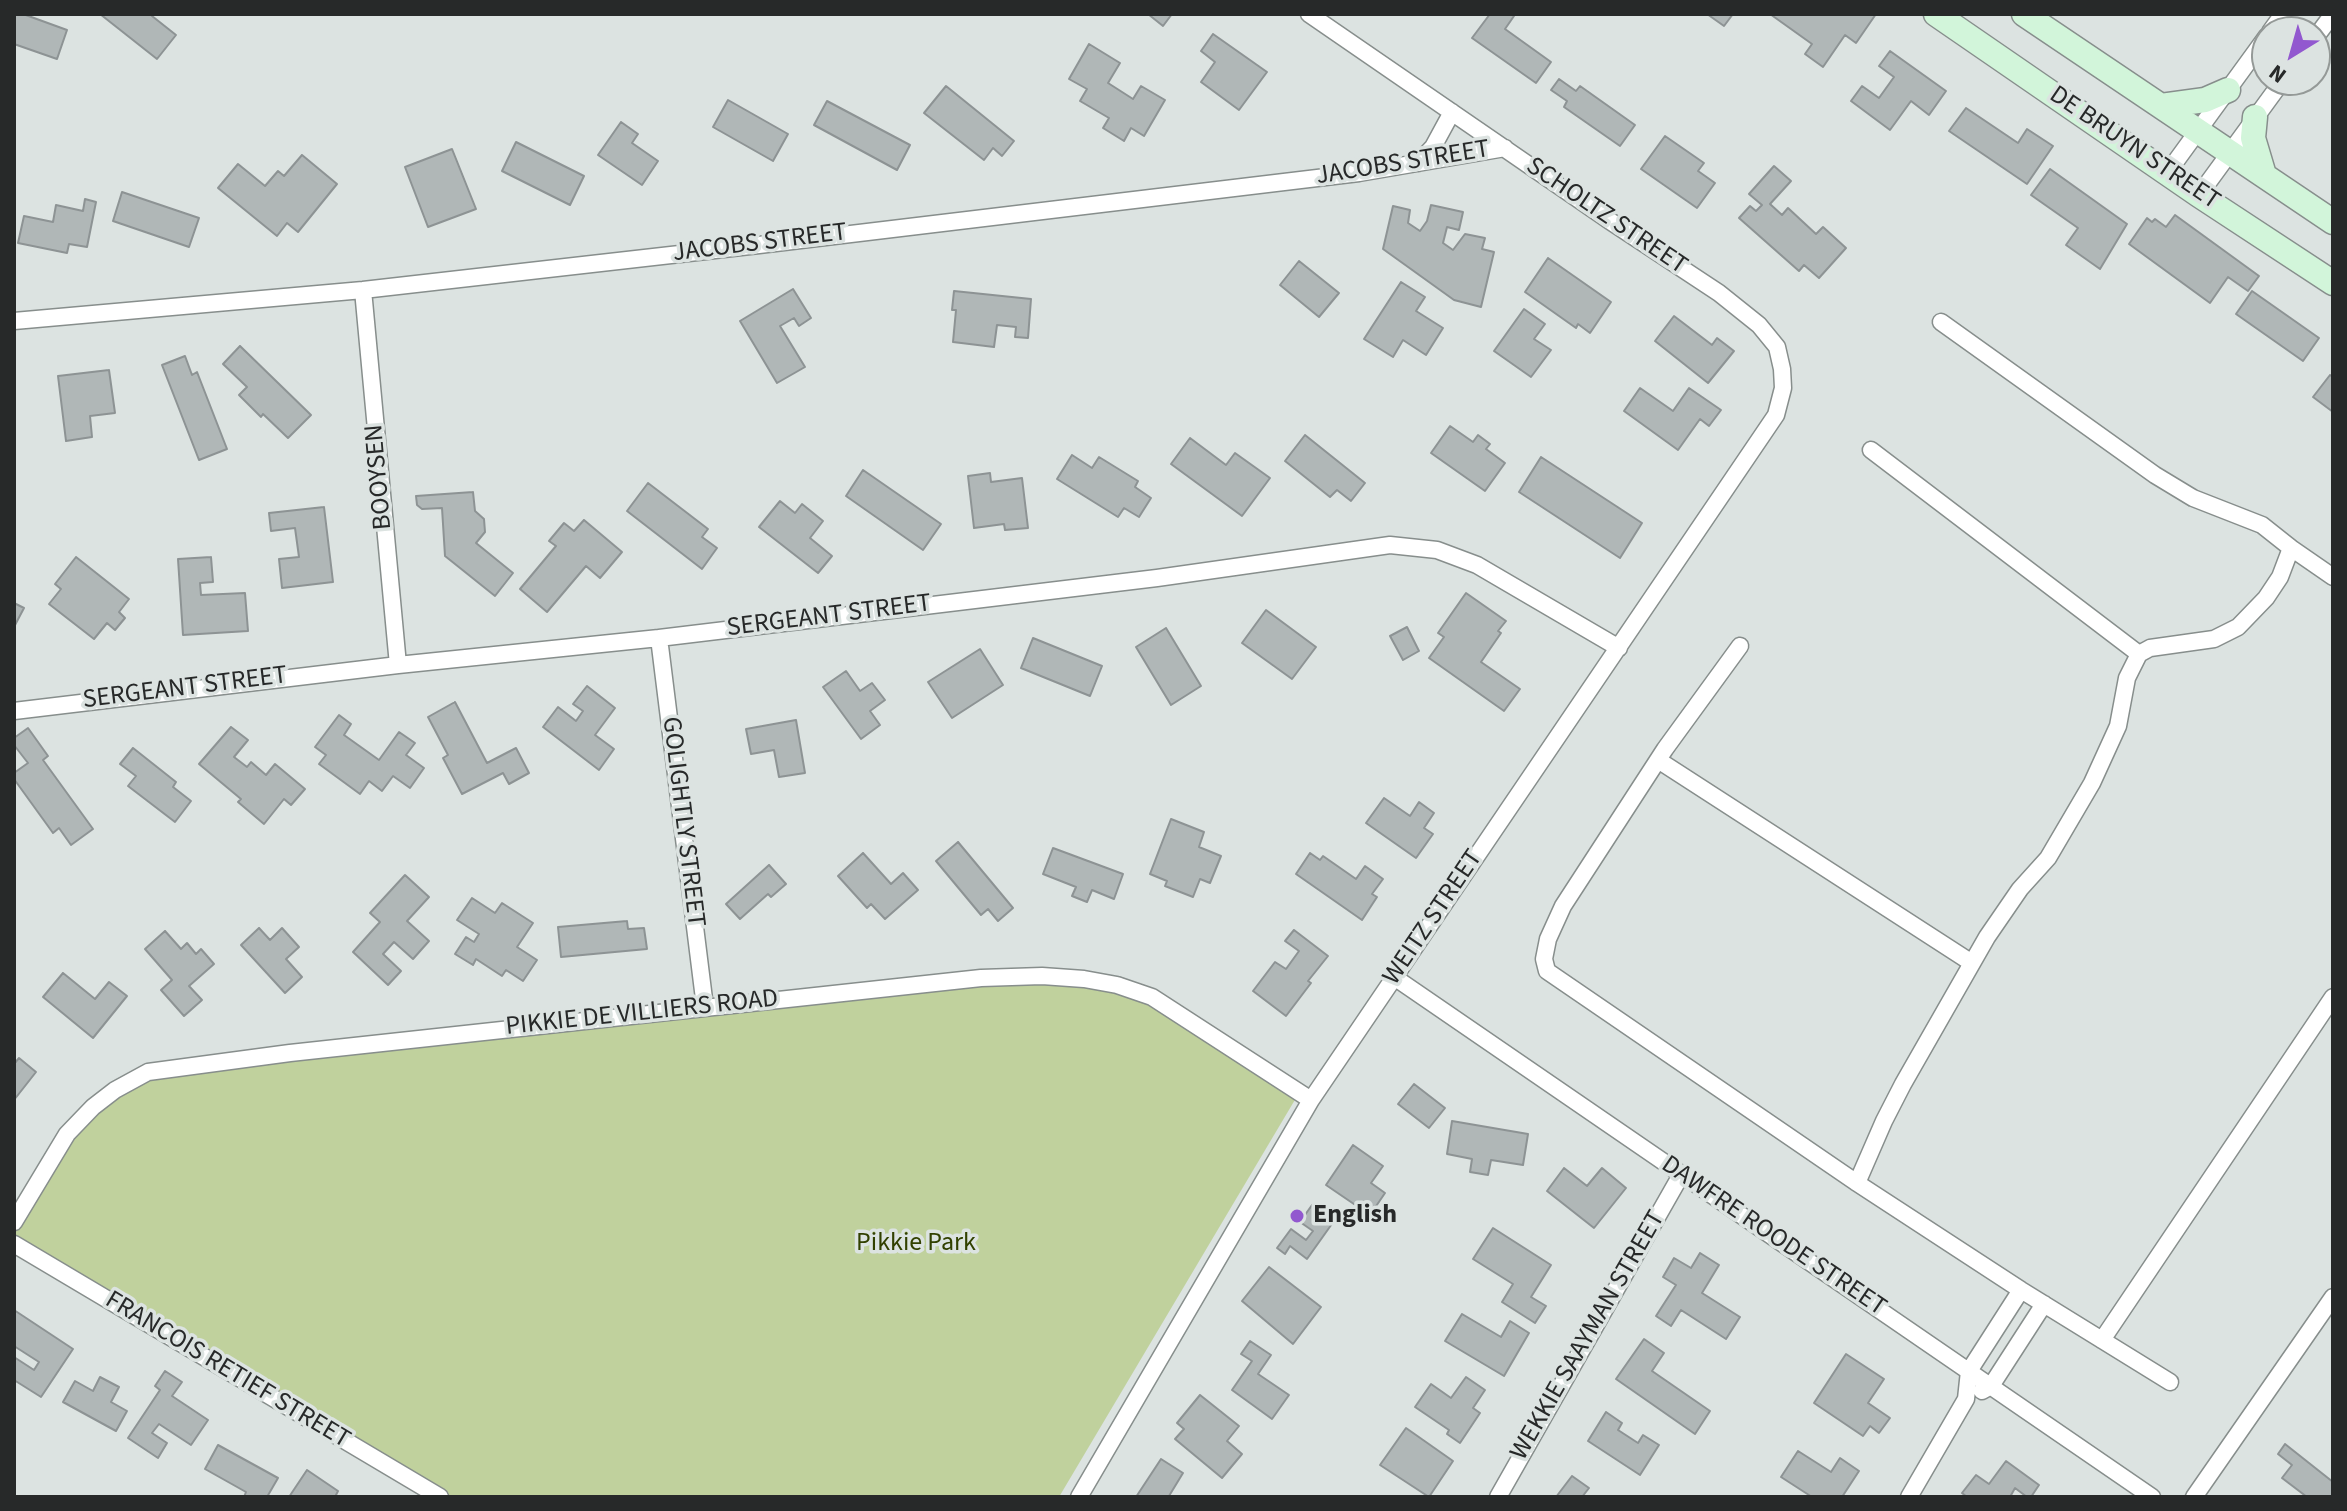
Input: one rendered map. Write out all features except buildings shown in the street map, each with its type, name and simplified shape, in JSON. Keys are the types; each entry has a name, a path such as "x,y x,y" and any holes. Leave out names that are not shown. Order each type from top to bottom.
{"street":[{"name":"SCHOLTZ STREET","path":"1309,14 1719,293 1759,325 1777,347"},
{"name":"DE BRUYN STREET","path":"1936,14 2333,283"},
{"name":"DE BRUYN STREET","path":"2024,14 2333,222"},
{"path":"2168,172 2251,58"},
{"path":"2161,106 2205,100 2228,90"},
{"path":"2199,195 2271,96"},
{"path":"1418,163 1433,147 1452,112"},
{"path":"2255,117 2253,138 2264,175"},
{"name":"JACOBS STREET","path":"14,321 363,290 854,234 1343,175 1505,148"},
{"name":"BOOYSEN","path":"363,290 398,665"},
{"path":"1941,322 2155,475 2193,498 2262,525 2333,577"},
{"name":"WEITZ STREET","path":"1079,1497 1311,1100 1776,415 1783,388 1777,347"},
{"path":"1871,450 2139,654"},
{"name":"SERGEANT STREET","path":"14,711 1157,578 1390,545 1437,550 1477,565 1619,648"},
{"path":"1857,1183 1890,1109 1972,963 2020,889 2048,858 2092,783 2118,726 2127,678 2139,654 2150,648 2214,639 2238,627 2266,598 2280,577 2291,548"},
{"name":"GOLIGHTLY STREET","path":"659,638 705,1007"},
{"path":"1740,646 1658,760 1563,906 1548,939 1544,959 1547,971 1857,1183 2170,1382"},
{"path":"1658,760 1972,963"},
{"name":"PIKKIE DE VILLIERS ROAD","path":"14,1222 67,1134 115,1090 148,1072 290,1053 981,978 1042,976 1084,979 1117,985 1152,997 1311,1100"},
{"name":"DAWFRE ROODE STREET","path":"1394,977 2152,1497"},
{"path":"2102,1340 2333,997"},
{"name":"WEKKIE SAAYMAN STREET","path":"1498,1497 1681,1175"},
{"name":"FRANCOIS RETIEF STREET","path":"14,1244 440,1497"},
{"path":"1909,1497 1966,1399 1969,1371 2021,1290"},
{"path":"2194,1497 2333,1297"},
{"path":"1966,1399 1991,1386 2044,1304"}],"green space":[{"name":"Pikkie Park","path":"1042,978 1145,996 1299,1093 1059,1497 452,1497 14,1239 14,1227 58,1136 134,1077"}],"place":[{"name":"English","path":"1297,1216"}]}
